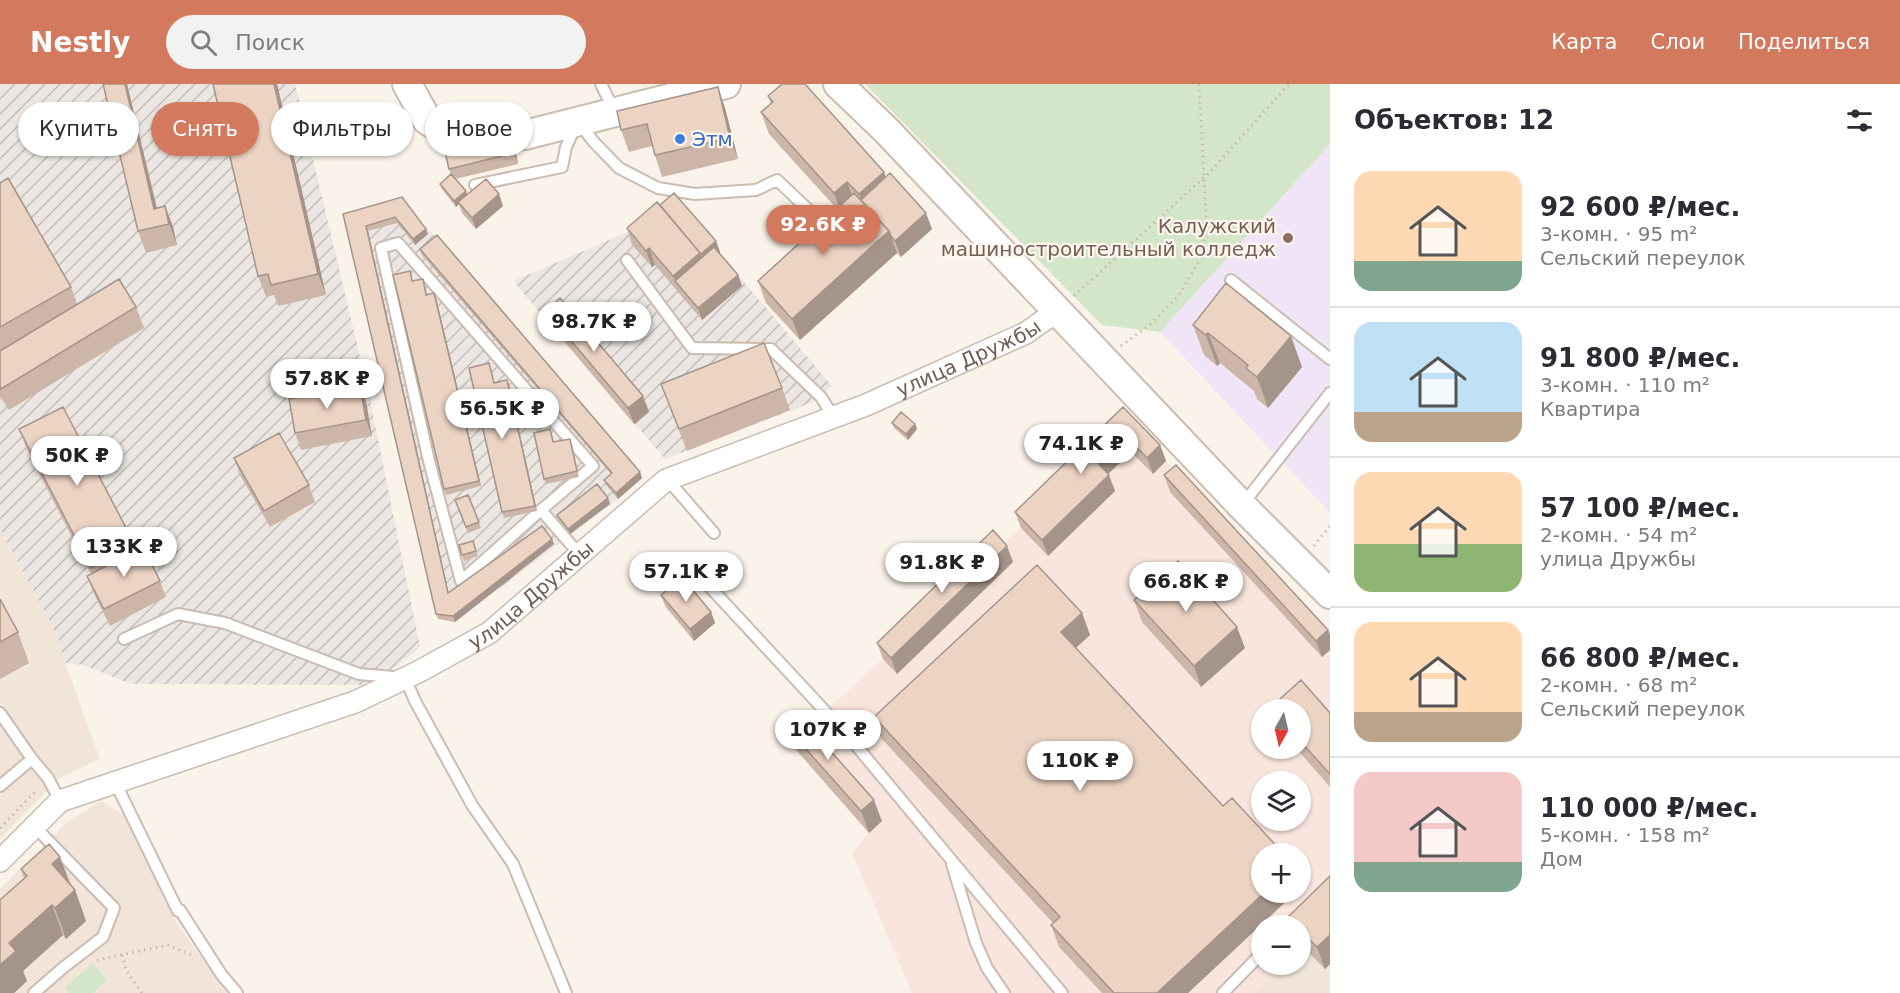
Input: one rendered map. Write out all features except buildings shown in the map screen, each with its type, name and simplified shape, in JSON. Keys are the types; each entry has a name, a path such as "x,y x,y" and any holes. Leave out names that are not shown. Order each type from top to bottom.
{"street":[{"path":"407,84 427,120 455,136 487,138 525,135 615,112 668,92 726,84"},
{"path":"837,84 886,131 1242,506 1330,594"},
{"name":"улица Дружбы","path":"0,861 60,801 355,702 489,633 668,480 834,418 1026,333 1057,311"}],"lane":[{"path":"601,84 615,112"},
{"path":"475,185 562,167 566,147 578,121 593,141 619,168 657,188 695,194 756,190 777,180 815,216"},
{"path":"398,243 593,466 540,510 461,581 429,461 381,248 398,243"},
{"path":"627,260 693,348 771,349 820,397 834,418"},
{"path":"1231,280 1330,359"},
{"path":"1242,506 1330,393"},
{"path":"668,480 714,533"},
{"path":"540,510 580,555"},
{"path":"696,572 849,737 1062,993"},
{"path":"124,639 178,614 225,623 358,674 405,678 415,701 472,805 513,864 566,993"},
{"path":"0,714 48,778 60,801"},
{"path":"0,786 32,759"},
{"path":"115,782 178,911 180,910 221,974 237,993"},
{"path":"34,826 114,908 103,937 63,967 34,993"},
{"path":"950,858 976,943 987,968 1004,993"},
{"path":"1223,993 1251,964"}],"path":[{"path":"1103,360 1151,324 1178,296 1203,255 1206,214 1199,84"},
{"path":"1057,311 1203,179 1289,84"},
{"path":"0,828 48,778"},
{"path":"63,967 168,945 194,956"},
{"path":"122,955 126,970 142,993"}],"shaded area":[{"path":"0,84 295,84 299,102 271,102 271,156 312,156 368,390 420,647 373,685 131,684 83,665 65,663 57,635 0,529"},
{"name":"Калужский машиностроительный колледж","path":"1330,144 1330,513 1160,332"},
{"path":"404,203 642,478 618,499 455,622 438,619 345,220"},
{"path":"678,204 832,386 813,402 665,459 513,281 663,217"},
{"path":"1129,423 1330,642 1330,964 1325,969 1311,954 1311,915 1251,915 1251,975 1274,975 1255,993 912,993 852,853 869,832 790,743 883,659"},
{"path":"0,529 57,635 100,759 58,779 0,839"},
{"path":"101,801 128,817 176,922 227,993 0,993 0,889 67,822"},
{"path":"1311,955 1325,968 1330,964 1330,993 1255,993 1274,975 1311,975"}],"green space":[{"path":"865,84 1330,84 1330,144 1160,332 1102,325"},
{"path":"93,963 107,980 93,993 69,993 65,988"}],"place":[{"name":"Этм","path":"680,139"},
{"name":"Калужский машиностроительный колледж","path":"1288,238"}]}
